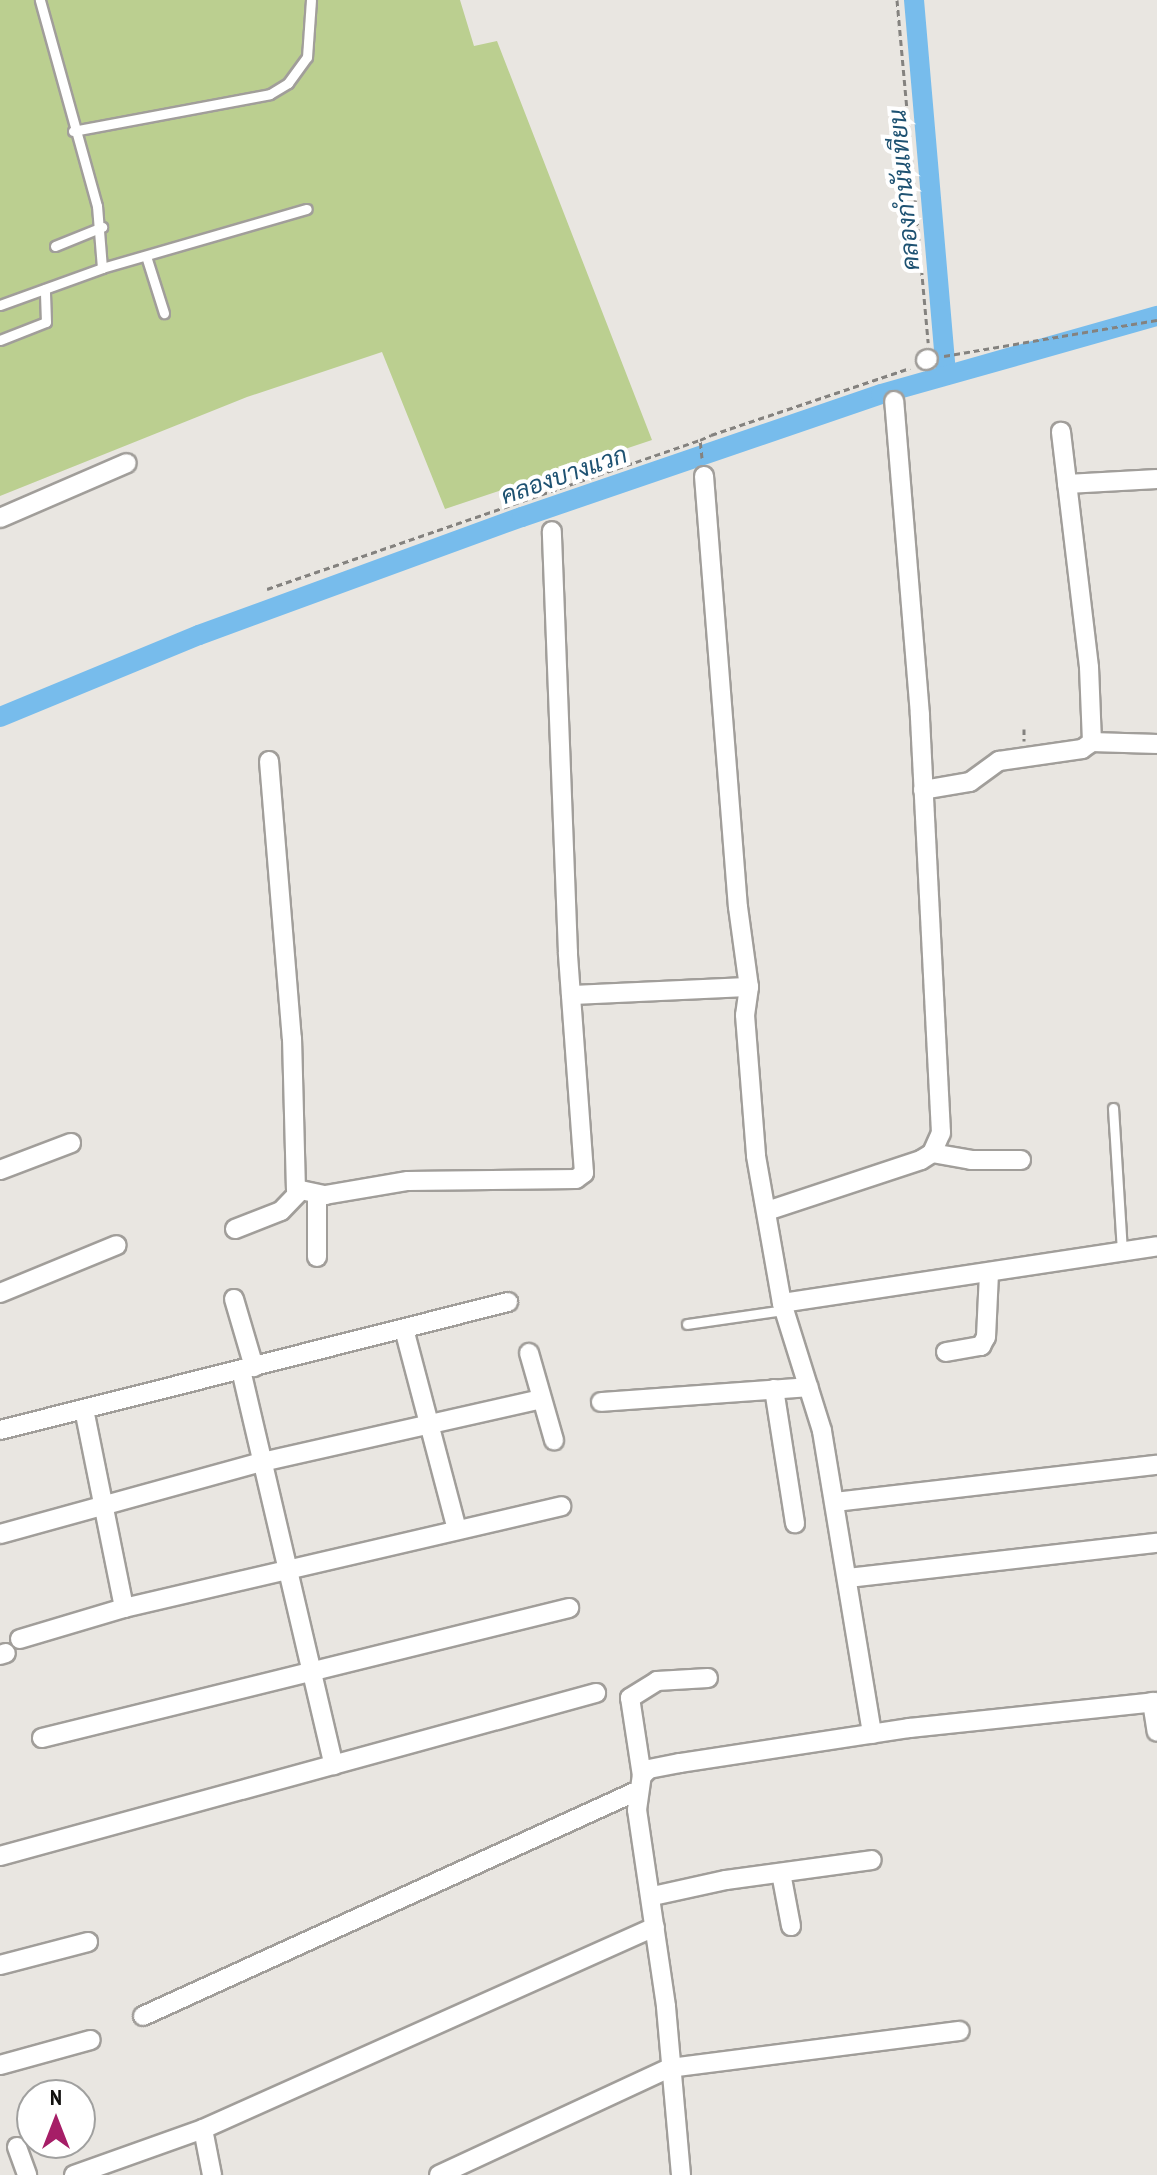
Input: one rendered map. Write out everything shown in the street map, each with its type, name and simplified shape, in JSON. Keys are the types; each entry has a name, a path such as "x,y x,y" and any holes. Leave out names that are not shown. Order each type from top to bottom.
{"street":[{"path":"894,401 902,440 941,1067 941,1133 932,1153"},
{"path":"1061,432 1092,698 1092,742"},
{"path":"0,518 127,463"},
{"path":"704,476 738,907 749,987 745,1015 756,1156 783,1307 808,1387 835,1502 872,1734"},
{"path":"1067,484 1157,479"},
{"path":"235,1229 281,1211 309,1193 408,1181 576,1179 584,1173 571,995 552,531"},
{"path":"923,790 970,782 999,761 1082,749 1092,742 1157,744"},
{"path":"269,761 292,1038 293,1173 309,1193 317,1257"},
{"path":"571,995 749,987"},
{"path":"0,1170 71,1143"},
{"path":"767,1211 932,1153 971,1160 1021,1160"},
{"path":"0,1293 117,1245"},
{"path":"783,1307 1157,1246"},
{"path":"946,1352 981,1346 986,1337 989,1274"},
{"path":"234,1299 262,1462 334,1765"},
{"path":"0,1430 508,1302"},
{"path":"404,1329 457,1529"},
{"path":"529,1353 554,1440"},
{"path":"601,1402 808,1387"},
{"path":"774,1389 795,1523"},
{"path":"0,1534 262,1462 541,1399"},
{"path":"84,1409 124,1608"},
{"path":"835,1502 1157,1465"},
{"path":"20,1639 124,1608 561,1506"},
{"path":"848,1578 1157,1543"},
{"path":"42,1738 309,1668 569,1608"},
{"path":"681,2175 630,1698 657,1681 708,1678"},
{"path":"0,1856 596,1693"},
{"path":"143,2016 680,1763 872,1734 1154,1702 1157,1732"},
{"path":"653,1896 872,1860"},
{"path":"781,1873 791,1926"},
{"path":"74,2175 203,2129 655,1927"},
{"path":"0,1965 88,1942"},
{"path":"439,2175 670,2068 960,2031"},
{"path":"0,2065 91,2040"},
{"path":"203,2129 212,2175"}],"lane":[{"path":"40,0 73,131 102,227 102,268"},
{"path":"73,131 270,94 288,83 307,57 311,0"},
{"path":"0,305 102,268 307,209"},
{"path":"55,246 102,227"},
{"path":"146,256 164,313"},
{"path":"0,340 46,322 45,289"},
{"path":"1113,1108 1122,1250"},
{"path":"687,1324 783,1307"}],"path":[{"path":"897,0 929,335 927,359"},
{"path":"267,589 927,359 1157,320"},
{"path":"891,372 893,381"},
{"path":"700,440 701,448"}],"green space":[{"path":"0,0 460,0 474,46 497,41 652,440 445,509 382,352 247,397 0,496"}],"waterway":[{"name":"คลองกำนันเทียน","path":"914,0 946,375"},
{"name":"คลองบางแวก","path":"0,717 199,635 522,517 881,394 1157,316"}]}
